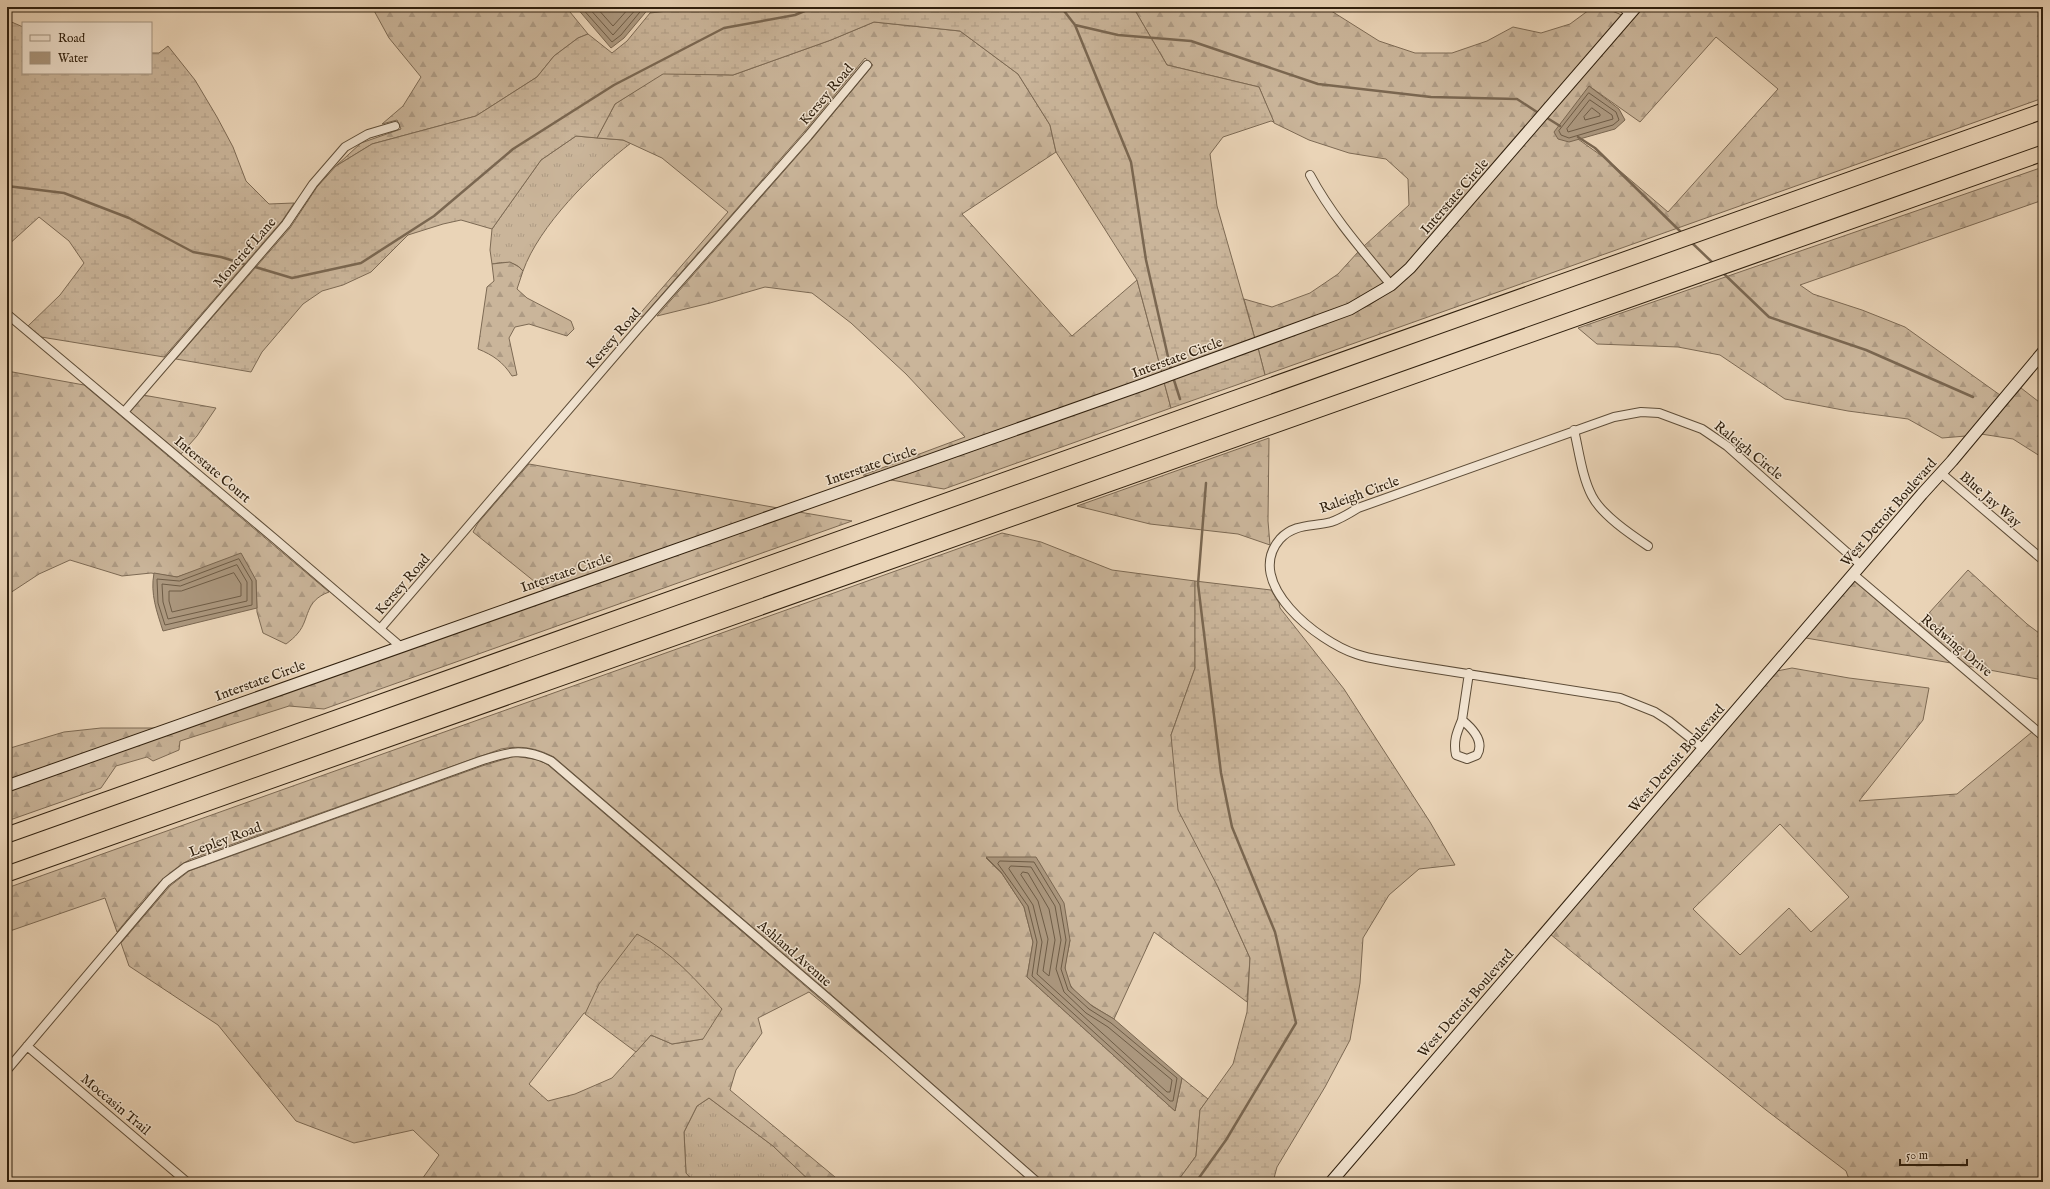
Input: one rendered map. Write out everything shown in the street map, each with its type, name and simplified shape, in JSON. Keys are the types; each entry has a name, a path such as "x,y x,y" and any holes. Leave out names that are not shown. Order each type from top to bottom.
{"highway":[{"path":"7,835 2043,111"},
{"path":"7,874 2043,153"}],"street":[{"name":"Interstate Circle","path":"7,786 400,646 1194,367 1350,309 1391,285 1410,268 1447,227 1629,9"},
{"name":"Kersey Road","path":"380,629 637,330 808,136 867,65"},
{"name":"Moncrief Lane","path":"124,412 286,224 313,184 345,147 368,134 395,126"},
{"path":"1310,175 1324,201 1391,285"},
{"name":"Interstate Court","path":"7,314 400,646"},
{"name":"West Detroit Boulevard","path":"1331,1182 1941,473 2043,352"},
{"name":"Raleigh Circle","path":"1704,749 1669,721 1636,704 1612,697 1469,673 1398,663 1356,654 1323,636 1288,606 1275,587 1270,565 1275,547 1287,532 1295,528 1330,522 1358,508 1574,430 1614,417 1641,412 1666,415 1702,429 1727,446 1861,565"},
{"path":"1574,430 1592,498 1609,516 1648,546"},
{"name":"Blue Jay Way","path":"1941,473 2043,560"},
{"name":"Redwing Drive","path":"1853,574 2043,736"},
{"path":"1462,720 1474,730 1480,746 1477,755 1467,759 1456,755 1455,750 1456,733 1462,720 1469,673"},
{"name":"Lepley Road","path":"7,1070 166,882 186,867 504,753 530,753"},
{"name":"Ashland Avenue","path":"530,753 551,761 831,1001 1037,1182"},
{"name":"Moccasin Trail","path":"27,1046 187,1182"}],"green space":[{"path":"372,7 568,7 570,12 588,34 578,38 554,56 537,77 476,116 372,144 336,166 361,143 401,129 397,120 382,124 403,106 421,77 389,38"},
{"path":"655,7 704,7 650,13"},
{"path":"704,7 1133,7 1167,65 1259,87 1274,122 1271,121 1223,137 1210,154 1217,206 1255,339 1162,373 1137,280 1056,152 1050,125 1018,74 960,31 874,22 831,40 733,75 663,74 615,104 597,138 576,136 541,160 492,229 461,220 408,235 371,272 343,285 322,291 303,304 262,352 251,372 176,359 290,228 317,187 336,166 372,144 476,116 537,77 554,56 578,38 588,34 612,53 627,41 650,13"},
{"path":"1133,7 1325,7 1379,41 1415,53 1452,53 1487,41 1513,27 1541,33 1570,24 1589,10 1612,11 1622,15 1407,264 1391,278 1364,246 1409,205 1408,179 1386,159 1349,153 1309,140 1274,123 1259,87 1167,65"},
{"path":"1643,7 2043,7 2043,98 1265,375 1258,348 1368,306 1398,286 1414,271","holes":["1716,37 1778,89 1668,212 1606,159 1578,139 1589,86 1640,122"]},
{"path":"7,20 22,27 22,74 152,74 152,53 159,53 168,46 195,80 217,117 233,147 246,181 269,204 294,203 282,221 164,357 41,337 28,326 60,295 84,263 69,241 39,217 7,246"},
{"path":"874,22 960,31 1018,74 1050,125 1056,152 962,214 1072,336 1137,280 1162,373 870,476 863,475 965,437 906,374 851,323 812,293 765,287 657,316 812,139 873,65 865,58 804,132 643,316 637,317 728,212 662,158 623,140 597,138 615,104 663,73 733,75 831,40"},
{"path":"576,136 623,140 631,143 600,169 568,201 541,236 523,271 520,267 512,263 505,262 492,264 490,250 492,229 541,160"},
{"path":"2043,167 2043,200 1800,285 1813,294 1862,310 1905,327 2000,395 1966,436 1942,438 1908,419 1848,411 1785,399 1720,355 1678,347 1597,344 1578,328"},
{"path":"1358,252 1384,283 1348,305 1255,339 1244,299 1272,307 1310,293 1338,274"},
{"path":"510,262 523,271 517,289 527,298 571,321 574,329 567,336 529,324 515,327 509,338 517,375 512,376 497,360 478,349 487,287 494,281 492,264"},
{"path":"1258,348 1265,375 1171,408 1164,382"},
{"path":"7,371 84,385 329,592 315,600 311,605 302,628 297,634 286,644 263,633 257,612 256,580 207,567 177,577 151,573 122,576 70,560 39,574 7,595"},
{"path":"1164,382 1171,408 944,489 891,480"},
{"path":"2021,388 2043,405 2043,458 2013,439 1981,434"},
{"path":"143,395 216,408 197,436 181,454 130,412"},
{"path":"1269,438 1268,521 1270,545 1238,534 1150,524 1077,506"},
{"path":"529,464 778,508 545,590 473,532 478,523"},
{"path":"799,512 852,521 324,709 289,706 180,741 179,750 153,761 147,757 116,766 101,788 7,821 7,791"},
{"path":"1002,533 1041,542 1112,570 1195,581 1195,668 1171,735 1218,887 1250,958 1247,1002 1154,932 1114,1019 1090,1004 1075,992 1066,976 1065,967 1070,940 1002,874 1024,907 1033,942 1027,977 1175,1111 1182,1078 1208,1099 1200,1110 1196,1156 1177,1182 1044,1182 834,997 554,757 535,749 515,747 501,749 191,859 160,882 117,932 105,898 7,932 7,888"},
{"path":"1968,570 2027,624 2043,636 2043,680 1968,666 1919,624"},
{"path":"1195,581 1271,590 1279,603 1280,608 1344,689 1430,822 1455,865 1419,869 1389,895 1363,938 1360,983 1350,1040 1325,1087 1277,1167 1273,1182 1177,1182 1196,1156 1200,1110 1233,1064 1247,1012 1250,958 1218,887 1178,810 1171,735 1195,668"},
{"path":"1854,581 1951,663 1806,638"},
{"path":"1792,668 1849,678 1929,688 1923,720 1859,801 1957,794 2032,732 2043,742 2043,1182 1850,1182 1846,1171 1766,1110 1550,934 1777,671","holes":["1780,824 1849,897 1811,932 1789,908 1740,955 1693,909"]},
{"path":"101,728 155,728 7,781 7,749 64,732"},
{"path":"515,756 539,760 548,765 882,1052 809,992 758,1018 762,1033 736,1070 730,1090 841,1182 811,1182 773,1146 709,1098 697,1106 684,1132 686,1173 694,1182 420,1182 439,1155 413,1130 354,1143 296,1121 218,1025 129,966 121,943 170,886 189,871 482,766","holes":["584,1013 703,1039 672,1044 651,1035 612,1078 575,1094 548,1101 529,1084"]},
{"path":"637,934 650,941 683,967 722,1009 703,1039 672,1044 651,1035 636,1052 585,1014 599,984"},
{"path":"709,1098 773,1146 811,1182 694,1182 686,1173 684,1132 697,1106"}],"water":[{"path":"576,7 650,7 624,38 611,48"},
{"path":"1589,86 1619,109 1625,120 1615,129 1569,142 1558,139 1554,132"},
{"path":"241,553 256,580 257,608 163,631 156,610 153,588 154,573 177,577"},
{"path":"986,857 1036,857 1064,903 1070,940 1065,968 1071,987 1092,1006 1114,1019 1182,1078 1175,1111 1027,977 1033,942 1024,907 1001,872"}],"waterway":[{"path":"252,266 292,278 361,263 434,216 513,149 614,85 724,28 795,15 814,7"},
{"path":"1061,7 1075,25 1131,162 1146,260 1171,370"},
{"path":"1075,25 1118,35 1191,41 1318,84 1431,97 1517,99 1540,114"},
{"path":"1544,116 1560,126"},
{"path":"1578,137 1595,148 1683,234"},
{"path":"7,186 64,193 129,218 193,252 221,257 247,265"},
{"path":"1691,242 1713,263"},
{"path":"1722,272 1769,317 1866,350 1973,397"},
{"path":"1173,377 1180,399"},
{"path":"1196,1182 1226,1140 1296,1023 1275,932 1232,827 1221,773 1198,584 1206,483"}]}
